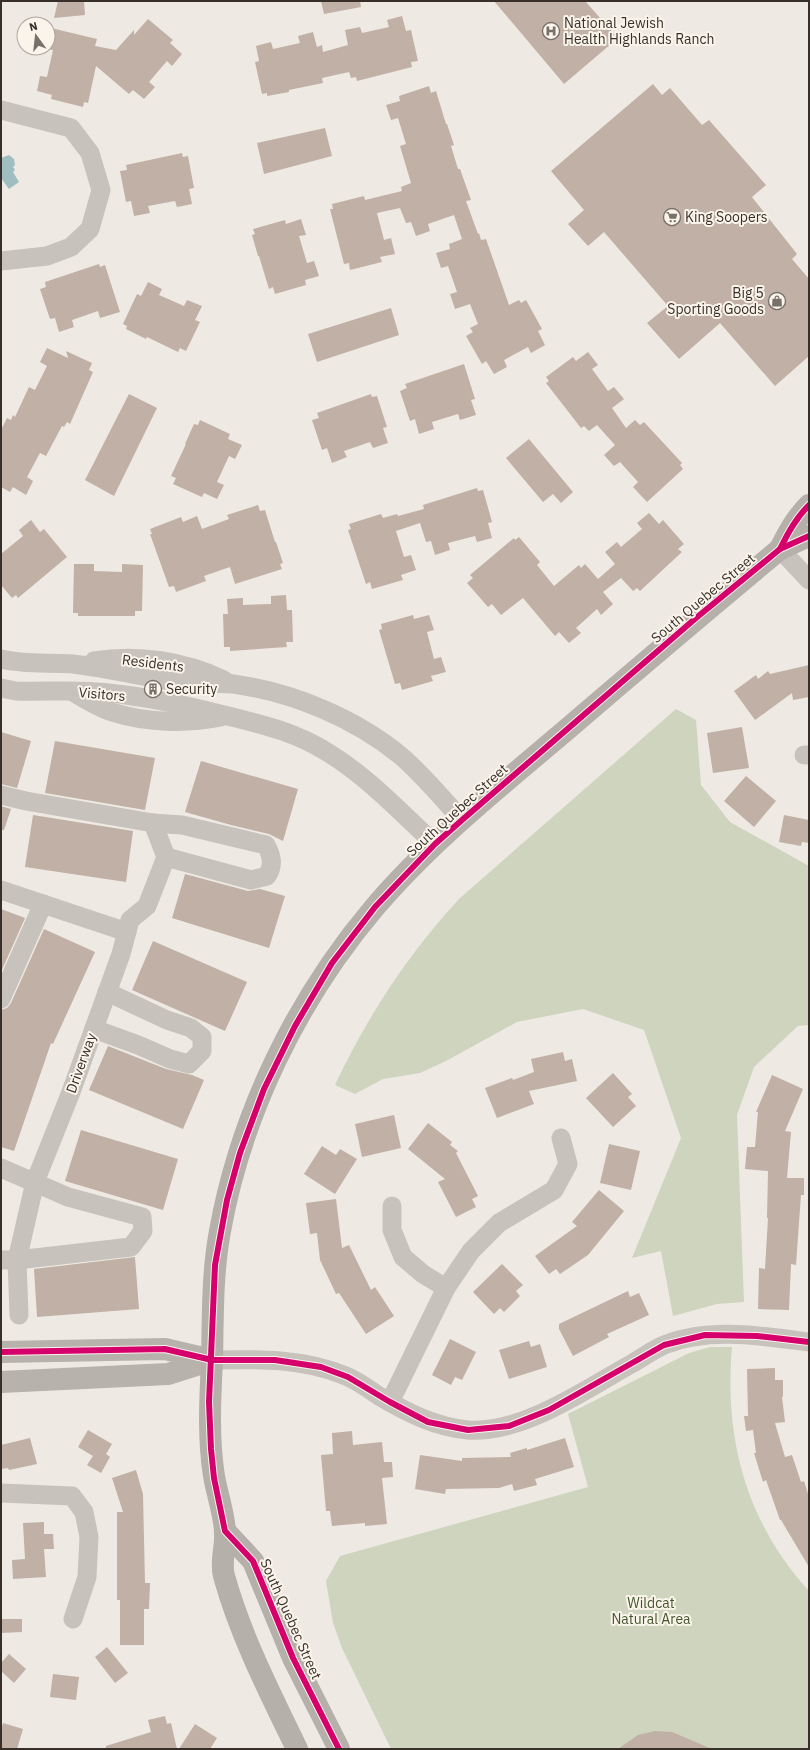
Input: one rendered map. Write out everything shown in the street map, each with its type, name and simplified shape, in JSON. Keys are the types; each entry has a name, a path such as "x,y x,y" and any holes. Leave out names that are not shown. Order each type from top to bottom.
{"main road":[{"name":"South Quebec Street","path":"780,549 793,526 809,505"},
{"name":"South Quebec Street","path":"297,1749 263,1680 245,1637 223,1572 226,1531 214,1478 211,1449 209,1402 212,1360 213,1297 220,1232 240,1153 264,1089 295,1026 332,963 375,907 435,844 690,623 780,549 809,536"},
{"name":"South Quebec Street","path":"226,1531 253,1561 293,1658 339,1749"}],"street":[{"path":"1,110 71,128 90,153 101,190 90,229 71,247 47,256 1,261"},
{"path":"780,549 809,580"},
{"name":"Visitors","path":"1,660 36,664 71,664 199,684 232,684 302,701 358,725 401,757 462,820"},
{"path":"1,688 16,691 71,691 111,712 174,722 199,722 228,716 292,733 328,753 364,779 435,844"},
{"path":"1,795 26,801 153,823 182,825 266,845 270,853 272,863 267,876 251,880 166,857 153,823"},
{"name":"Driverway","path":"19,1315 9,1260 35,1182 94,1029 121,954 130,920 147,906 166,857"},
{"path":"1,890 127,932"},
{"path":"1,1000 43,904"},
{"path":"94,1029 138,1045 170,1059 189,1064 202,1051 202,1037 191,1028 167,1020 107,992"},
{"path":"390,1402 446,1288 471,1251 499,1222 554,1190 568,1164 561,1138"},
{"path":"1,1168 68,1197 142,1216 143,1231 131,1247 9,1260"},
{"path":"392,1206 392,1230 403,1257 423,1274 446,1288"},
{"path":"1,1352 165,1349 212,1360 275,1360 321,1367 348,1377 428,1422 468,1430 509,1426 549,1410 664,1345 705,1335 757,1336 809,1342"},
{"path":"1,1382 167,1374 212,1360"},
{"path":"1,1493 72,1496 84,1512 89,1537 86,1577 73,1619"}],"green space":[{"path":"676,709 696,720 701,785 730,822 809,866 809,1025 798,1026 754,1067 737,1115 744,1302 717,1304 673,1316 661,1251 632,1258 681,1138 644,1030 583,1009 517,1022 446,1061 420,1073 383,1079 355,1094 335,1085 361,1035 390,987 440,920 459,899"},
{"name":"Wildcat Natural Area","path":"710,1347 732,1347 730,1381 732,1414 736,1446 744,1477 755,1507 769,1537 787,1564 809,1591 809,1749 391,1749 342,1648 333,1623 326,1581 340,1556 588,1487 568,1414 689,1353"}],"water":[{"path":"9,155 14,159 15,165 13,167 15,170 13,172 19,182 9,189 1,178 1,158"}],"building":[{"path":"58,1 84,1 85,15 56,18 54,16"},
{"path":"321,1 360,1 361,7 324,14"},
{"path":"494,1 585,1 618,38 564,84"},
{"path":"402,16 406,31 411,30 418,61 411,62 412,67 357,81 356,77 351,78 349,72 322,78 323,83 289,90 289,92 267,96 267,93 262,94 255,62 259,61 256,46 271,42 273,49 300,43 298,36 313,32 317,47 322,45 323,52 348,45 345,30 360,27 362,33 389,27 387,20"},
{"path":"148,19 173,40 170,43 182,54 172,66 167,61 149,82 155,87 144,99 133,90 129,94 96,66 88,103 84,102 83,107 51,99 52,95 37,91 40,76 47,77 52,56 56,56 56,29 97,39 95,46 116,50 134,30 134,35"},
{"name":"King Soopers","path":"653,84 662,95 670,88 702,125 709,120 766,185 752,197 797,254 792,259 809,279 809,356 775,386 720,323 679,359 647,323 668,306 604,232 588,246 568,224 584,210 551,171"},
{"path":"429,86 431,93 436,91 454,145 451,146 458,169 460,169 471,200 466,201 481,240 486,239 509,305 519,300 521,303 526,300 542,329 538,331 545,345 531,353 528,347 504,360 507,367 494,374 486,361 482,364 466,336 473,332 470,328 478,324 470,304 455,309 450,294 457,292 448,266 441,268 436,253 450,249 449,244 462,239 454,215 428,224 430,231 416,236 411,222 406,223 400,208 377,213 384,240 391,238 395,254 380,257 382,262 350,270 349,263 344,264 330,209 333,209 332,204 364,196 365,200 402,191 401,187 411,183 400,146 406,144 398,118 391,120 386,105 400,101 399,96"},
{"path":"325,128 332,156 264,174 257,143"},
{"path":"182,153 183,157 188,156 194,188 189,189 192,204 177,207 175,201 148,206 150,213 134,216 131,201 126,202 120,171 127,170 126,165"},
{"path":"301,219 306,235 299,236 307,263 314,261 319,276 305,280 306,285 275,294 273,287 269,289 252,235 255,234 253,229 285,220 286,224"},
{"path":"99,264 100,267 105,265 120,312 100,318 98,311 72,320 74,327 59,332 55,318 50,319 40,289 46,287 45,282"},
{"path":"148,282 162,289 159,295 184,306 187,300 202,306 195,320 200,322 186,351 180,348 178,352 147,337 146,339 126,329 127,326 123,324 137,294 141,296"},
{"path":"391,308 399,335 317,362 308,334"},
{"path":"47,348 68,358 66,351 92,363 89,370 93,372 70,424 67,422 64,427 62,426 46,456 40,453 27,477 33,481 26,495 13,487 10,492 1,487 1,430 7,418 11,420 13,415 15,417 29,387 35,390 47,366 40,362"},
{"path":"588,352 598,365 592,369 608,391 614,387 624,399 612,408 626,428 635,420 640,425 644,422 682,463 680,465 683,469 647,502 633,487 638,482 620,462 614,466 604,455 615,445 597,425 589,431 584,426 581,428 546,383 549,381 546,377 573,357 576,361"},
{"path":"464,364 475,399 471,400 476,415 460,420 458,414 432,422 434,429 419,434 415,419 410,421 400,391 407,388 405,384"},
{"path":"129,394 157,408 114,496 85,480"},
{"path":"371,394 372,397 377,396 387,427 383,428 388,443 373,448 370,442 344,451 347,457 332,463 327,448 322,450 312,420 319,418 317,413"},
{"path":"200,420 230,434 228,439 242,445 235,459 229,456 217,482 224,485 217,499 204,493 202,497 173,484 176,478 171,476 194,424 198,425"},
{"path":"529,439 573,492 561,503 553,494 543,502 506,458"},
{"path":"477,488 478,491 483,490 492,522 488,523 492,538 477,542 475,536 448,543 450,550 435,555 431,541 426,542 420,523 396,531 404,557 411,555 416,570 401,575 403,580 372,589 370,582 366,584 348,530 351,529 349,524 381,514 383,518 397,514 398,516 424,509 423,505"},
{"path":"258,505 260,511 265,510 283,563 280,564 282,569 235,584 230,567 204,576 206,581 176,592 174,586 169,587 150,534 152,534 150,529 181,517 183,522 197,516 202,529 229,519 227,515"},
{"path":"649,513 659,524 663,520 684,544 678,549 682,552 640,591 637,588 633,591 621,578 603,592 613,604 601,615 597,609 576,628 581,633 569,643 559,632 555,636 523,598 501,615 492,604 488,607 467,583 473,578 470,575 514,538 515,540 519,537 540,562 537,565 554,586 579,565 581,568 585,564 598,579 615,564 605,552 617,542 621,547 642,529 637,523"},
{"path":"31,520 40,532 44,529 67,557 18,598 16,595 12,598 1,585 1,554 23,536 19,530"},
{"path":"74,564 94,564 94,571 122,572 122,564 143,565 142,611 135,611 135,616 78,616 78,613 73,613"},
{"path":"286,595 287,610 292,610 293,642 286,642 287,647 230,651 230,647 224,647 223,614 228,614 227,599 243,598 243,605 271,604 271,596"},
{"path":"413,615 414,619 429,615 434,630 427,632 434,659 441,657 446,672 431,676 433,681 402,690 400,683 395,684 379,630 382,629 381,624"},
{"path":"809,665 809,697 793,700 792,693 755,720 734,691 756,675 758,679 768,671 770,674"},
{"path":"742,727 749,768 713,773 707,733"},
{"path":"1,732 31,741 17,788 1,784"},
{"path":"55,741 155,758 145,810 45,793"},
{"path":"201,761 298,789 283,841 269,834 185,812"},
{"path":"746,776 776,801 754,827 724,801"},
{"path":"1,806 11,809 4,830 1,830"},
{"path":"33,815 133,831 126,882 25,867"},
{"path":"784,815 809,820 809,843 802,842 801,846 779,842"},
{"path":"185,874 248,891 260,889 285,896 269,948 172,918"},
{"path":"1,909 25,918 1,972"},
{"path":"44,929 95,952 53,1044 51,1043 14,1151 1,1147 1,1010 7,1008 11,1003"},
{"path":"153,941 247,982 225,1031 132,990"},
{"path":"108,1046 166,1069 192,1075 204,1080 183,1129 89,1090"},
{"path":"563,1052 565,1061 572,1059 577,1081 529,1091 534,1104 497,1118 485,1088 534,1072 531,1059"},
{"path":"613,1073 632,1094 628,1097 636,1106 613,1127 586,1098"},
{"path":"772,1075 803,1089 785,1131 791,1132 787,1178 804,1178 804,1195 801,1195 796,1265 791,1264 789,1310 758,1309 759,1268 765,1269 768,1218 768,1171 745,1169 747,1147 755,1147 758,1112 756,1112"},
{"path":"394,1115 401,1148 362,1157 355,1124"},
{"path":"428,1123 452,1142 450,1145 458,1151 456,1153 478,1196 472,1199 476,1207 456,1217 438,1182 445,1179 408,1149"},
{"path":"81,1130 178,1159 163,1210 65,1181"},
{"path":"609,1144 640,1151 631,1190 600,1183"},
{"path":"322,1146 336,1155 340,1149 357,1159 335,1194 304,1174"},
{"path":"599,1190 624,1211 588,1255 560,1274 556,1269 549,1274 535,1256 577,1226 572,1222"},
{"path":"336,1199 342,1248 349,1245 371,1290 375,1287 394,1316 366,1334 339,1293 336,1294 320,1260 317,1233 310,1234 306,1203"},
{"path":"135,1257 139,1309 37,1317 34,1269"},
{"path":"502,1264 523,1285 516,1291 520,1296 504,1312 500,1308 494,1314 473,1292"},
{"path":"628,1291 630,1297 639,1293 649,1315 607,1334 609,1337 573,1356 559,1329 559,1324"},
{"path":"450,1339 476,1352 462,1380 455,1377 451,1385 432,1375"},
{"path":"529,1341 531,1347 540,1344 547,1367 509,1379 499,1350"},
{"path":"775,1368 775,1380 783,1380 782,1397 785,1422 775,1423 785,1457 792,1455 801,1482 804,1481 809,1497 809,1567 780,1520 766,1480 763,1482 754,1453 756,1453 753,1430 746,1431 744,1416 748,1416 747,1369"},
{"path":"88,1430 112,1444 106,1454 110,1457 101,1473 87,1465 93,1456 78,1447"},
{"path":"352,1431 353,1445 382,1442 384,1462 392,1462 393,1477 382,1478 387,1524 365,1526 365,1523 332,1526 330,1511 326,1511 321,1455 333,1454 332,1433"},
{"path":"30,1438 37,1464 9,1470 8,1468 1,1469 1,1445"},
{"path":"565,1438 574,1467 535,1479 537,1485 514,1491 512,1484 499,1488 446,1489 445,1494 415,1489 420,1455 462,1461 462,1458 511,1457 510,1453 527,1448 527,1450"},
{"path":"136,1470 143,1494 145,1583 150,1583 149,1609 144,1609 144,1645 120,1645 120,1600 117,1600 117,1512 123,1512 112,1478"},
{"path":"44,1522 44,1534 53,1534 54,1549 44,1549 46,1577 13,1579 12,1560 25,1559 23,1523"},
{"path":"1,1619 22,1619 22,1632 1,1633"},
{"path":"107,1647 128,1673 115,1683 95,1657"},
{"path":"9,1654 26,1669 14,1683 1,1671 1,1663"},
{"path":"53,1674 79,1677 76,1700 50,1697"},
{"path":"165,1716 167,1724 171,1723 177,1749 106,1749 106,1746 151,1732 148,1720"},
{"path":"3,1723 23,1729 17,1749 1,1749 1,1731"},
{"path":"195,1724 217,1738 210,1749 179,1749"},
{"path":"655,1731 672,1732 712,1749 618,1749 638,1735"}],"cycle path":[{"path":"780,549 796,520 809,505"},
{"path":"339,1749 293,1658 253,1561 225,1531 214,1478 209,1402 215,1265 227,1200 240,1153 264,1089 295,1026 332,963 375,907 435,844 696,618 780,549 809,536"},
{"path":"1,1352 165,1349 212,1360 275,1360 321,1367 348,1377 428,1422 468,1430 509,1426 549,1410 664,1345 705,1335 757,1336 809,1342"}],"place":[{"name":"National Jewish Health Highlands Ranch","path":"551,31"},
{"name":"King Soopers","path":"672,217"},
{"name":"Big 5 Sporting Goods","path":"777,301"},
{"name":"Security","path":"153,689"}]}
